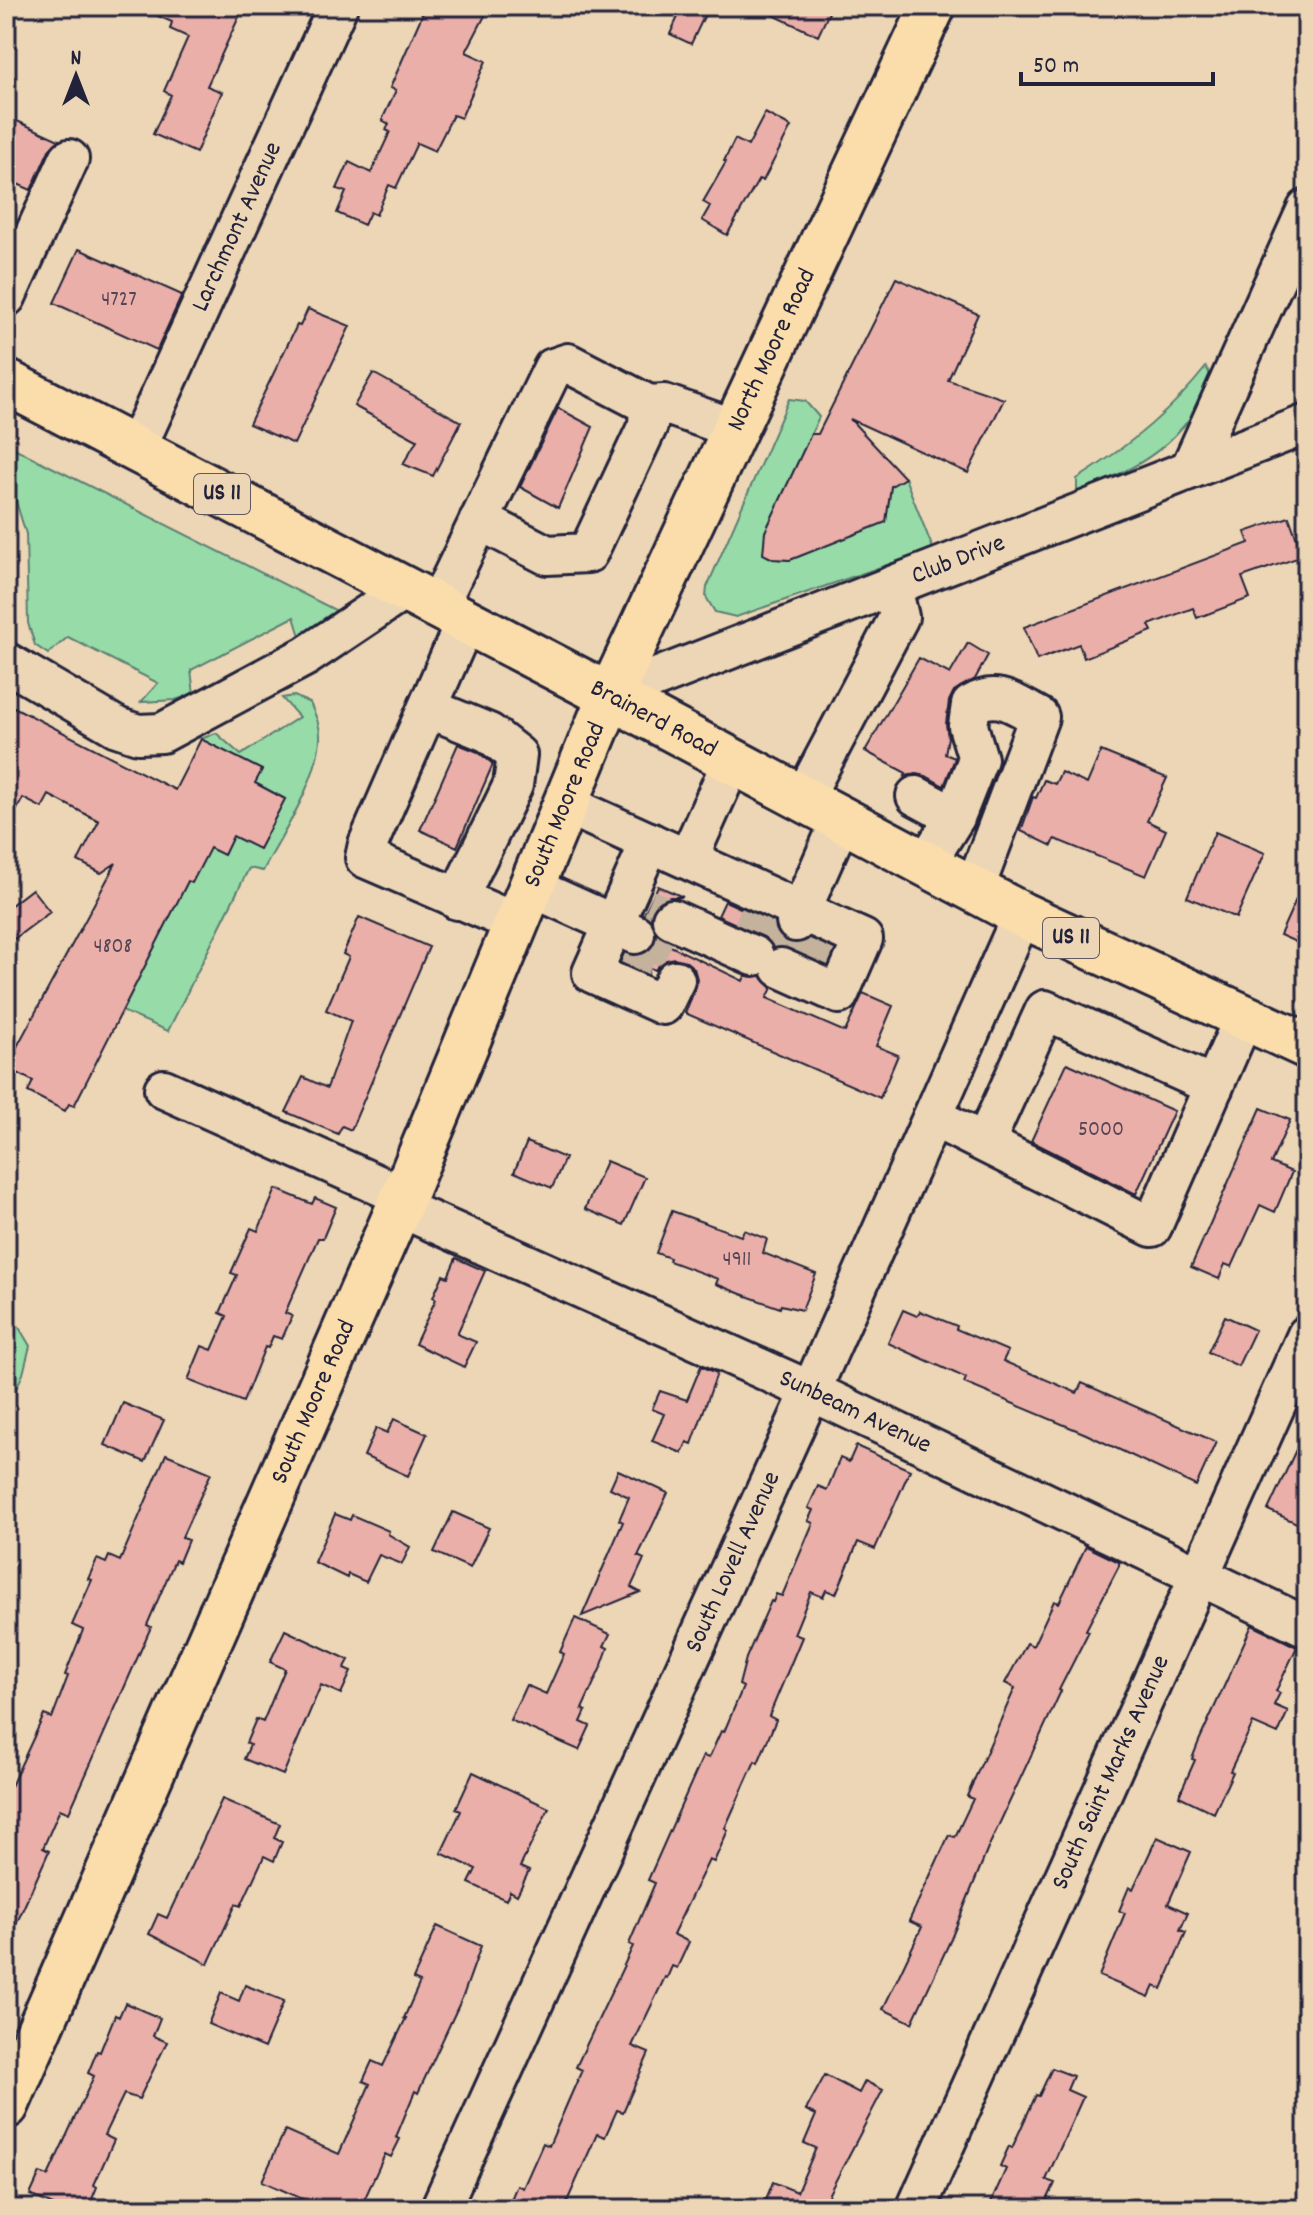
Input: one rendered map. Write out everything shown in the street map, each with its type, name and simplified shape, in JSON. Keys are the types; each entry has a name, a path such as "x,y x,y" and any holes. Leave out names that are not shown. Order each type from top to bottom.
{"main road":[{"name":"North Moore Road","path":"610,696 933,6"},
{"name":"Brainerd Road","path":"6,382 437,605 1022,915 1307,1046"},
{"name":"South Moore Road","path":"6,2106 401,1202 610,696"}],"street":[{"name":"Larchmont Avenue","path":"136,449 338,6"},
{"path":"6,297 69,159"},
{"path":"1190,469 1307,209"},
{"path":"735,429 664,404 649,405 568,363 553,368 437,605 428,708 368,844 365,858 457,900 523,905 650,943 787,937"},
{"path":"479,520 547,555 588,553 648,425 649,405"},
{"name":"Club Drive","path":"610,696 1307,424"},
{"path":"803,799 899,617 892,587"},
{"path":"6,662 117,727 138,734 162,733 306,656 437,605"},
{"path":"925,865 955,817 978,759 968,726 971,705 984,697 1001,698 1039,717 974,890"},
{"path":"428,708 489,733 517,755 513,785 457,900"},
{"path":"688,859 732,761"},
{"path":"916,796 955,817"},
{"path":"565,804 723,875 787,937"},
{"path":"787,937 841,820"},
{"path":"650,842 650,943"},
{"path":"650,943 723,875"},
{"name":"South Lovell Avenue","path":"440,2209 811,1391 1022,915"},
{"path":"985,1142 1045,1010 1214,1086"},
{"path":"933,1117 1152,1227 1244,1017"},
{"name":"Sunbeam Avenue","path":"164,1089 1307,1627"},
{"name":"South Saint Marks Avenue","path":"916,2209 1307,1335"}],"green space":[{"path":"1206,367 1213,387 1170,441 1122,473 1077,492 1077,479 1146,429 1178,400"},
{"path":"789,399 805,401 819,417 765,532 764,554 773,559 790,560 885,522 891,486 905,478 933,549 736,617 715,612 706,597 707,587"},
{"path":"6,444 343,614 300,636 294,617 191,670 194,694 175,700 141,702 158,683 68,637 48,654 35,645 28,623 26,534 6,469"},
{"path":"294,696 310,703 319,725 320,739 313,772 289,824 263,871 249,868 168,1031 122,1011 188,881 210,848 224,855 233,836 259,849 285,799 255,783 261,771 201,739 216,733 241,755 299,717 282,698"},
{"path":"6,1319 17,1324 30,1346 23,1374 6,1410"}],"building":[{"path":"135,6 244,6 207,86 222,92 196,153 153,134 171,95 164,91 188,37 170,29 172,22"},
{"path":"426,6 490,6 466,52 486,61 461,118 453,115 435,151 417,143 396,188 389,185 376,215 370,212 364,225 337,213 346,192 337,189 349,162 371,173 390,132 386,130 389,124 382,120 396,90 390,88"},
{"path":"683,6 709,6 691,44 670,34"},
{"path":"754,6 832,6 818,36"},
{"path":"765,113 791,127 763,181 759,179 727,235 702,220 710,206 703,202 735,139 748,146"},
{"path":"6,116 59,140 49,150 31,190 6,179"},
{"path":"79,249 182,295 157,350 54,303"},
{"path":"896,278 978,314 948,380 1004,399 968,473 850,419 905,478 891,486 886,522 790,560 773,559 763,554 765,532 811,434 818,434"},
{"path":"308,309 350,326 294,444 249,424 297,325 300,326"},
{"path":"373,373 461,422 433,476 403,464 417,440 354,406"},
{"path":"558,408 593,427 558,508 520,487"},
{"path":"1289,517 1303,556 1242,577 1250,598 1197,618 1193,608 1149,625 1152,631 1084,658 1079,644 1037,660 1024,627 1249,543 1245,532"},
{"path":"968,643 988,655 975,679 954,691 949,701 945,754 955,758 944,786 926,776 905,776 906,773 865,751 919,658 950,674"},
{"path":"6,703 175,790 201,739 262,770 255,783 285,799 259,849 233,836 224,855 210,848 192,883 188,881 74,1106 69,1104 65,1111 28,1092 33,1081 6,1067 116,863 101,873 78,861 99,821 49,795 42,808 23,798 6,830"},
{"path":"458,744 478,752 493,764 457,847 420,830"},
{"path":"1101,751 1167,778 1147,821 1166,830 1146,876 1055,839 1052,846 1021,831 1033,797 1036,798 1044,780 1055,784 1061,772 1087,784"},
{"path":"1215,832 1265,853 1236,918 1187,897"},
{"path":"1307,875 1307,947 1280,935"},
{"path":"658,886 683,897 660,901 652,909 650,919 644,914"},
{"path":"32,889 50,912 6,945 6,909"},
{"path":"725,901 774,923 778,934 786,942 798,944 810,939 834,950 828,965 790,948 774,948 763,936 718,916"},
{"path":"359,917 429,947 351,1130 342,1126 338,1134 286,1112 303,1077 327,1088 351,1021 326,1010 349,957 343,954"},
{"path":"657,934 663,939 662,942 743,981 745,976 761,976 772,988 767,998 845,1032 863,993 893,1006 876,1046 898,1055 880,1098 685,1013 697,979 694,968 674,958 663,961 655,970 650,968 648,974 621,962 625,954 638,956 648,951 655,944"},
{"path":"1067,1063 1174,1111 1136,1194 1031,1141"},
{"path":"1261,1108 1290,1120 1271,1163 1292,1172 1275,1212 1260,1205 1232,1267 1225,1264 1219,1279 1191,1267"},
{"path":"527,1142 565,1158 552,1188 514,1172"},
{"path":"606,1161 645,1177 624,1225 585,1209"},
{"path":"276,1189 312,1204 315,1198 336,1207 323,1238 318,1238 285,1313 292,1316 282,1339 273,1336 268,1348 265,1347 243,1402 188,1380 202,1346 212,1350 227,1316 220,1313 237,1275 231,1273 251,1228 258,1231"},
{"path":"672,1211 741,1236 744,1230 767,1239 763,1253 816,1274 802,1310 781,1305 780,1308 741,1294 716,1284 718,1279 656,1253"},
{"path":"456,1258 485,1271 457,1334 476,1342 464,1367 415,1344 436,1299 433,1297 443,1275 448,1277"},
{"path":"903,1310 917,1316 920,1311 957,1326 956,1329 1008,1351 1003,1361 1077,1393 1082,1383 1216,1442 1196,1486 1086,1434 964,1383 966,1378 888,1343"},
{"path":"1225,1316 1255,1330 1238,1366 1208,1352"},
{"path":"701,1366 717,1373 692,1444 687,1442 682,1453 652,1441 664,1414 652,1409 660,1391 687,1400"},
{"path":"123,1403 164,1420 145,1462 105,1445"},
{"path":"394,1419 427,1434 408,1476 364,1456 376,1428 387,1433"},
{"path":"1307,1426 1307,1512 1301,1525 1268,1510"},
{"path":"856,1446 910,1470 875,1549 858,1542 836,1594 826,1590 823,1597 811,1592 794,1634 802,1637 769,1716 776,1720 725,1828 728,1830 714,1862 709,1860 673,1934 689,1942 677,1968 672,1966 665,1977 632,2046 649,2053 623,2112 617,2110 605,2137 597,2134 565,2206 572,2209 507,2209 517,2185 523,2188 543,2143 549,2146 582,2070 576,2067 633,1946 629,1944 655,1883 648,1880 703,1756 709,1758 721,1731 724,1732 743,1687 739,1685 746,1658 771,1601 776,1594 782,1596 813,1523 808,1521 813,1510 808,1508 818,1486 827,1490 840,1458 849,1462"},
{"path":"166,1454 211,1473 182,1537 188,1540 179,1562 175,1560 147,1625 151,1627 69,1813 60,1809 43,1848 49,1851 6,1947 6,1797 44,1715 52,1718 83,1630 72,1625 92,1580 88,1579 97,1559 106,1563 109,1556 120,1561"},
{"path":"618,1470 668,1493 638,1556 644,1559 631,1587 640,1592 582,1616 623,1522 619,1520 629,1497 610,1488"},
{"path":"453,1512 489,1528 470,1568 434,1552"},
{"path":"335,1514 350,1520 352,1515 389,1531 388,1534 410,1547 402,1564 379,1555 366,1582 348,1574 347,1578 314,1562"},
{"path":"1086,1546 1119,1562 1119,1566 1086,1630 1089,1631 1059,1690 912,2023 883,2009 922,1927 909,1921 949,1835 955,1837 973,1799 967,1796 1015,1688 1005,1683 1027,1643 1033,1646 1054,1601 1059,1603"},
{"path":"575,1618 610,1634 604,1646 608,1648 602,1665 582,1709 586,1711 581,1722 590,1726 579,1750 510,1720 526,1685 546,1694 564,1654 560,1652"},
{"path":"1252,1625 1297,1647 1276,1691 1280,1693 1274,1705 1288,1711 1278,1734 1253,1723 1214,1813 1179,1796 1195,1760 1192,1759 1199,1741"},
{"path":"285,1630 349,1660 344,1669 351,1672 341,1694 321,1685 283,1775 244,1759 250,1745 246,1743 256,1719 263,1722 285,1669 270,1662"},
{"path":"473,1772 549,1808 520,1867 529,1871 517,1895 510,1891 506,1900 469,1883 476,1869 441,1853 461,1811 456,1809"},
{"path":"222,1799 280,1824 274,1838 282,1842 274,1861 264,1856 241,1906 236,1904 208,1964 149,1934 158,1914 167,1918"},
{"path":"1157,1837 1191,1852 1168,1904 1188,1913 1180,1930 1186,1932 1162,1989 1154,1986 1149,1997 1099,1976 1125,1913 1119,1911 1129,1887 1133,1889"},
{"path":"437,1926 481,1946 463,1996 418,2093 415,2091 396,2137 400,2139 391,2157 385,2154 360,2209 325,2209 262,2181 285,2130 339,2154 370,2084 363,2081 372,2061 383,2066 406,2018 420,1982 413,1979"},
{"path":"245,1985 284,2001 264,2048 208,2024 221,1993 239,2001"},
{"path":"125,2003 160,2018 153,2036 167,2042 139,2099 124,2094 104,2135 114,2140 94,2185 97,2187 88,2209 62,2209 30,2195 40,2173 48,2176 94,2076 88,2073 97,2051 100,2052 115,2015 119,2017"},
{"path":"1052,2068 1073,2076 1067,2090 1083,2097 1046,2180 1055,2183 1043,2209 988,2209 1006,2169 1000,2166 1009,2146 1012,2148"},
{"path":"825,2075 859,2093 865,2081 883,2090 824,2203 837,2209 762,2209 773,2182 797,2192 816,2148 804,2143 816,2115 806,2110"}],"tunnel":[{"path":"752,931 762,907"},
{"path":"647,908 672,919"},
{"path":"778,967 796,922"},
{"path":"635,934 686,957"},
{"path":"817,962 828,937"},
{"path":"622,960 649,972"}]}
